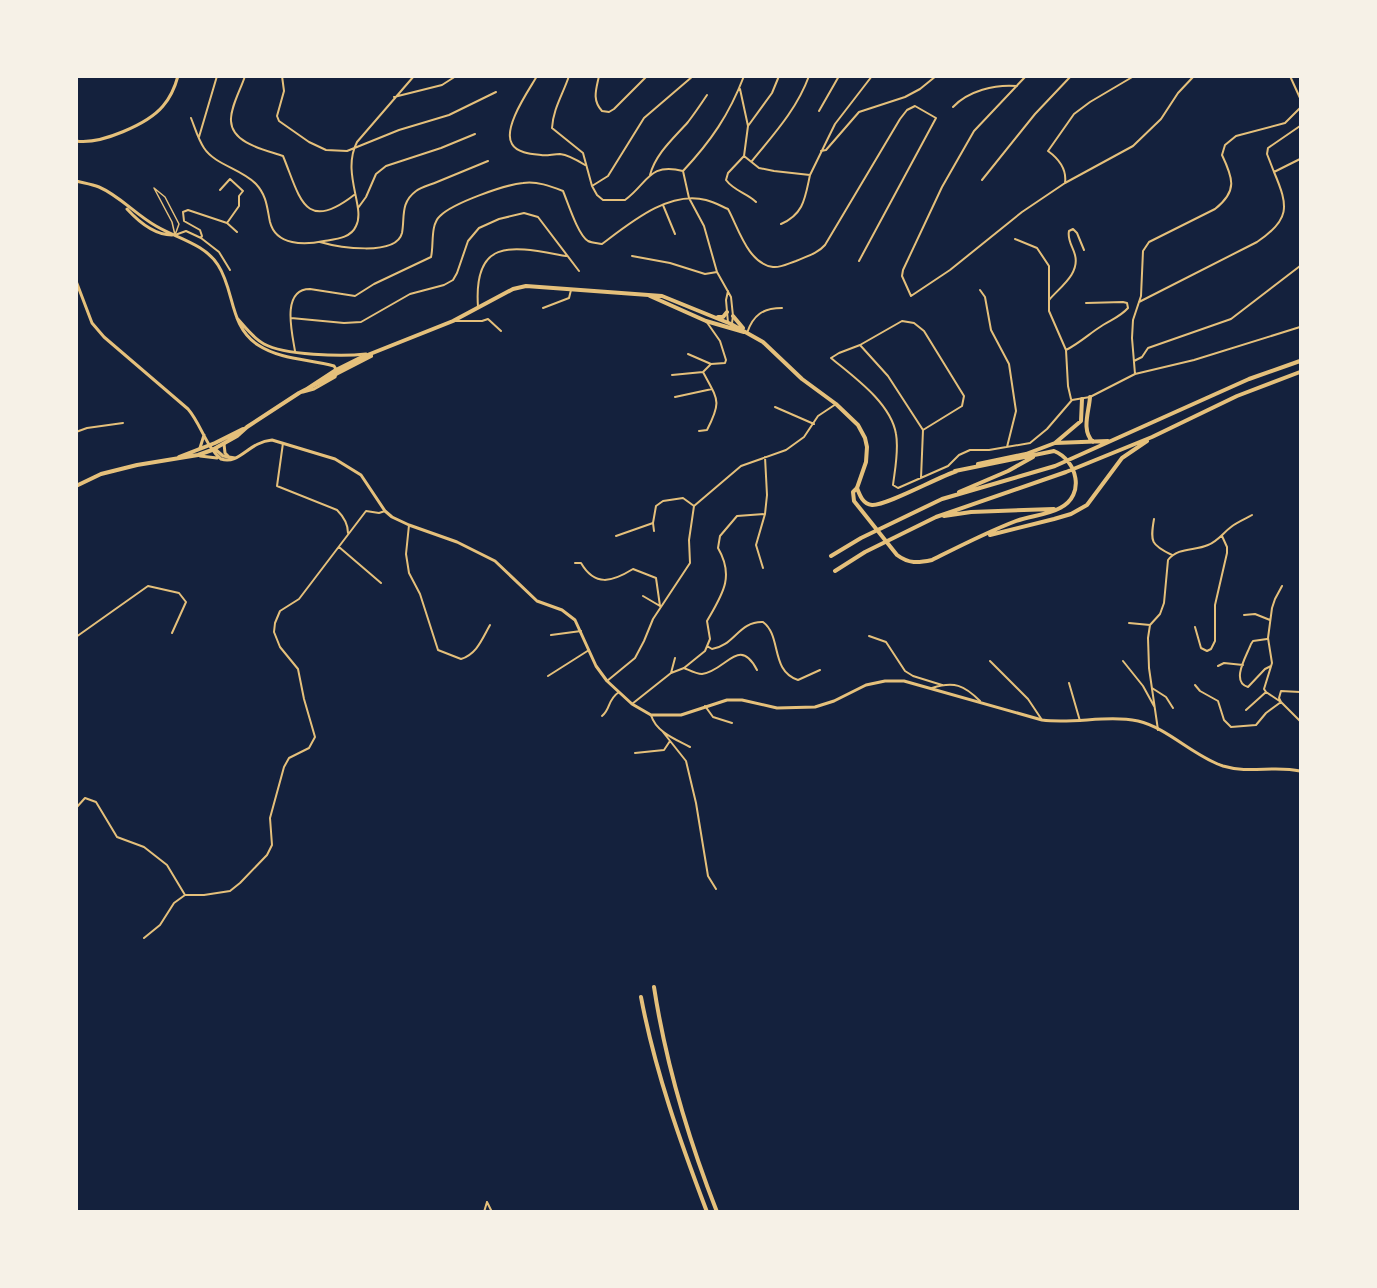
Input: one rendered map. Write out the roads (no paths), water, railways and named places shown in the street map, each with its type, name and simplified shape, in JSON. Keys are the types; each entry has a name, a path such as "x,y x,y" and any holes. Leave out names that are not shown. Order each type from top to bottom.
{"main road":[{"path":"76,141 92,142 110,138 158,111 172,93 178,76"},
{"path":"76,181 100,187 146,225 160,233 175,235 203,250 218,265 243,331 258,345 288,357 331,365 336,371 335,377 314,389 299,393"},
{"path":"76,281 92,323 104,338 188,410 221,459"},
{"path":"76,486 101,474 175,459 224,444 336,371 453,321 513,289 526,286 621,292 672,299 729,326"},
{"path":"646,295 706,321 729,326"},
{"path":"714,317 723,316 727,312"},
{"path":"235,314 246,329 264,344 295,351 354,355 379,352"},
{"path":"689,314 729,326 763,342 802,379 851,416 865,438 866,462 857,488 853,492 854,501 897,555 905,561 918,563 932,560 1018,521 1060,508 1073,496 1076,489 1077,477 1071,465 1060,454 1053,451 955,471"},
{"path":"733,316 747,333"},
{"path":"942,499 1055,466 1249,379 1300,361"},
{"path":"836,571 865,552 936,517 1066,472 1152,437 1237,396 1300,372"},
{"path":"1090,397 1086,428 1087,436 1094,442"},
{"path":"1055,443 1081,420 1082,399"},
{"path":"212,448 248,427"},
{"path":"198,453 204,433"},
{"path":"978,538 1071,514 1087,505 1122,458 1152,437"},
{"path":"198,453 230,461 253,445 272,440 335,459 361,475 385,511 409,525 457,542 495,561 537,601 562,609 574,620 581,631 596,666 607,681 632,704 651,715 681,715 726,700 742,700 777,708 815,707 834,701 866,685 885,681 904,681 1042,720 1120,719 1139,721 1225,767 1251,771 1289,769 1300,771"},
{"path":"857,488 861,498 866,502 872,505 878,504 955,471 1026,454 1055,443 1112,440"},
{"path":"224,444 225,453 230,458"},
{"path":"212,448 223,456 237,458"},
{"path":"831,556 861,538 942,499 1008,471 1036,455"},
{"path":"936,517 971,512 1060,508"},
{"path":"654,987 663,1038 683,1118 717,1212"},
{"path":"641,997 664,1093 707,1212"}],"street":[{"path":"199,137 217,76"},
{"path":"245,76 231,120 233,128 245,142 283,156 297,194 307,207 314,211 324,212 334,209 354,195"},
{"path":"282,76 284,91 277,116 279,121 309,142 326,150 352,150 370,141 449,114 496,92"},
{"path":"191,118 204,148 212,156 256,184 267,202 274,232 295,243 319,242 344,237 357,225 358,208 351,178 352,150 394,97 414,76"},
{"path":"394,97 442,85 456,76"},
{"path":"537,76 512,122 511,143 518,150 545,155 559,154 586,165"},
{"path":"569,76 552,115 552,128 583,153 592,186 597,195 603,200 625,200 660,168 683,171"},
{"path":"599,76 595,96 596,104 602,111 609,112 647,76"},
{"path":"592,186 608,176 644,118 693,76"},
{"path":"683,171 706,147 718,130 744,76"},
{"path":"748,126 772,93 779,76"},
{"path":"752,161 798,103 806,89 809,76"},
{"path":"819,111 839,76"},
{"path":"820,152 826,150 860,112 905,97 936,76"},
{"path":"1026,76 974,131 942,187 903,270 902,276 911,296 950,270 1022,212 1065,183 1133,146 1161,119 1178,93 1194,76"},
{"path":"982,180 1035,114 1071,76"},
{"path":"1065,183 1066,176 1062,166 1056,157 1047,151 1074,114 1134,76"},
{"path":"1290,76 1300,98"},
{"path":"781,224 794,218 799,210 804,201 810,175 834,124 871,77"},
{"path":"953,107 960,100 977,92 998,86 1017,86"},
{"path":"740,88 748,126 744,156 728,173 726,180 731,187 749,195 756,202"},
{"path":"650,176 654,163 690,120 707,95"},
{"path":"295,351 291,318 292,300 297,292 304,289 356,296 374,284 431,257 435,225 440,216 492,191 524,183 544,184 563,191 585,239 590,242 602,244 656,207 689,198 705,200 728,209 752,256 765,265 774,267 784,265 814,254 825,244 900,119 907,110 915,106 936,118 859,261"},
{"path":"1135,374 1133,321 1141,296 1143,251 1149,242 1215,209 1224,202 1231,190 1232,177 1222,155 1225,145 1236,136 1285,123 1300,108"},
{"path":"1139,302 1257,242 1273,231 1281,221 1285,210 1280,185 1267,154 1268,148 1300,126"},
{"path":"358,208 366,197 376,174 386,166 475,134"},
{"path":"744,156 759,168 810,175"},
{"path":"1274,172 1300,159"},
{"path":"319,242 332,246 364,249 396,242 402,233 403,210 406,202 417,190 488,162"},
{"path":"683,171 689,198 704,226 717,272 732,302 733,316 729,326"},
{"path":"220,190 230,179 243,191 239,196 239,206 228,223"},
{"path":"663,205 675,234"},
{"path":"201,238 200,230 184,221 185,211 192,211 228,223 237,232"},
{"path":"291,318 344,323 361,322 410,294 444,285 453,280 468,241 479,228 499,219 524,213 538,217 579,271"},
{"path":"1048,302 1069,279 1076,267 1076,257 1068,236 1069,231 1073,229 1077,233 1084,250"},
{"path":"175,235 186,231 201,238 219,252 230,270"},
{"path":"1015,239 1037,248 1049,266 1049,311 1066,350 1068,387 1072,400"},
{"path":"478,307 477,289 484,266 494,252 522,248 566,256"},
{"path":"632,256 670,263 705,274 717,272"},
{"path":"1134,361 1142,357 1148,348 1231,319 1300,266"},
{"path":"543,308 569,298 572,290"},
{"path":"980,290 985,297 991,330 1009,363 1016,411 1007,447"},
{"path":"728,291 729,326"},
{"path":"1066,350 1077,345 1102,325 1120,316 1128,308 1127,303 1123,302 1086,303"},
{"path":"747,333 751,321 762,310 782,308"},
{"path":"453,321 488,319 501,331"},
{"path":"688,354 711,363 725,363 726,357 720,341 706,321"},
{"path":"923,430 962,406 964,396 924,331 914,323 902,321 860,345 831,358 865,386 893,422 897,436 893,485 898,488 948,466 970,450 989,450 1030,443 1047,429 1072,400 1090,397 1135,374 1194,360 1300,327"},
{"path":"860,345 888,376 923,430 921,478"},
{"path":"672,375 703,372 711,363"},
{"path":"699,431 707,430 716,412 717,399 703,372"},
{"path":"675,397 712,389"},
{"path":"607,681 635,658 644,642 652,618 690,563 689,540 694,506 741,466 786,450 804,437 818,416 836,404"},
{"path":"775,407 814,424"},
{"path":"76,432 87,428 123,423"},
{"path":"283,443 277,486 337,510 348,528 348,533"},
{"path":"764,568 756,545 765,514 767,495 765,457"},
{"path":"654,531 652,523 656,506 663,501 683,498 694,506"},
{"path":"144,938 160,924 174,903 185,895 230,891 271,849 270,818 286,761 309,748 315,737 304,699 300,674 296,663 277,642 274,632 275,623 280,610 299,599 366,511 377,513 385,511"},
{"path":"632,704 671,673 684,668 705,651 710,639 707,621 725,586 727,564 718,548 720,536 737,516 765,514"},
{"path":"1154,519 1151,535 1153,542 1157,548 1172,555 1215,542 1229,529 1252,515"},
{"path":"616,536 652,523"},
{"path":"409,525 406,554 409,573 420,594 438,650 461,659 469,656 479,645 490,625"},
{"path":"1195,627 1201,648 1207,651 1211,649 1215,640 1215,605 1227,553 1227,547 1221,536"},
{"path":"339,547 381,583"},
{"path":"1158,730 1148,638 1150,625 1160,614 1164,603 1167,565 1172,555"},
{"path":"575,563 581,563 587,574 600,580 621,577 633,569 656,578 660,606"},
{"path":"76,637 148,586 179,593 186,602 172,633"},
{"path":"1282,586 1275,599 1270,620 1268,639 1271,666 1264,686 1266,692 1281,702 1300,721"},
{"path":"643,596 660,606"},
{"path":"1244,615 1255,614 1270,620"},
{"path":"707,646 711,649 725,646 735,634 747,626 763,622 770,629 779,664 792,678 798,680 820,670"},
{"path":"1129,623 1150,625"},
{"path":"551,635 581,631"},
{"path":"869,636 886,642 905,671 913,676 942,685"},
{"path":"1268,639 1253,641 1239,678 1244,686 1248,687 1265,669 1271,666"},
{"path":"548,676 589,650"},
{"path":"684,668 701,674 739,655 746,655 751,658 757,670"},
{"path":"671,673 675,658"},
{"path":"990,661 1028,699 1042,720"},
{"path":"1123,661 1143,686 1155,709"},
{"path":"1218,666 1224,663 1243,665"},
{"path":"1069,683 1080,721"},
{"path":"932,688 953,684 960,686 974,694 982,703"},
{"path":"1195,685 1200,691 1218,702 1224,720 1231,727 1256,725 1266,713 1281,702"},
{"path":"1152,688 1166,698 1173,708"},
{"path":"1281,702 1279,698 1281,691 1300,692"},
{"path":"602,716 612,697 619,692"},
{"path":"1246,710 1266,692"},
{"path":"705,706 712,717 732,723"},
{"path":"651,715 653,721 686,761 696,803 708,876 716,890"},
{"path":"663,732 690,747"},
{"path":"634,753 664,750 670,741"},
{"path":"76,808 85,798 96,802 117,837 144,847 167,865 185,895"},
{"path":"484,1212 487,1202 492,1212"}],"lane":[{"path":"154,188 165,197 179,224 175,235 172,222 154,188"}]}
